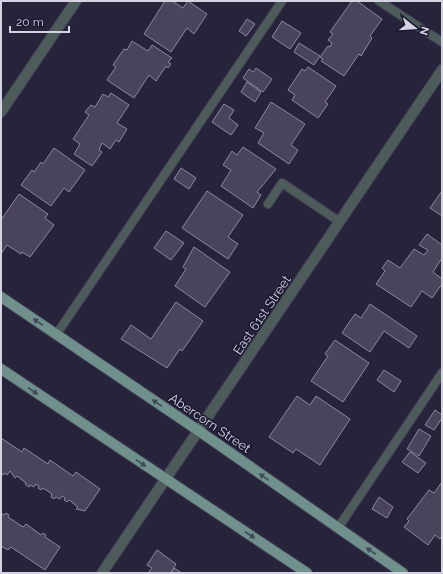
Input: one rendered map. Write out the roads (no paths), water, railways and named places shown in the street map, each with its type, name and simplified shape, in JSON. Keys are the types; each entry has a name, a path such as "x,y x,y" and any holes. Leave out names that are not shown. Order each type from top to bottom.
{"main road":[{"name":"Abercorn Street","path":"1,297 199,431 403,573"},
{"path":"1,369 307,573"}],"street":[{"path":"1,112 76,1"},
{"name":"East 61st Street","path":"102,573 164,479 199,431 442,70"}],"lane":[{"path":"56,335 282,1"},
{"path":"379,1 442,42"},
{"path":"268,204 282,183 340,222"},
{"path":"338,528 442,373"}]}
